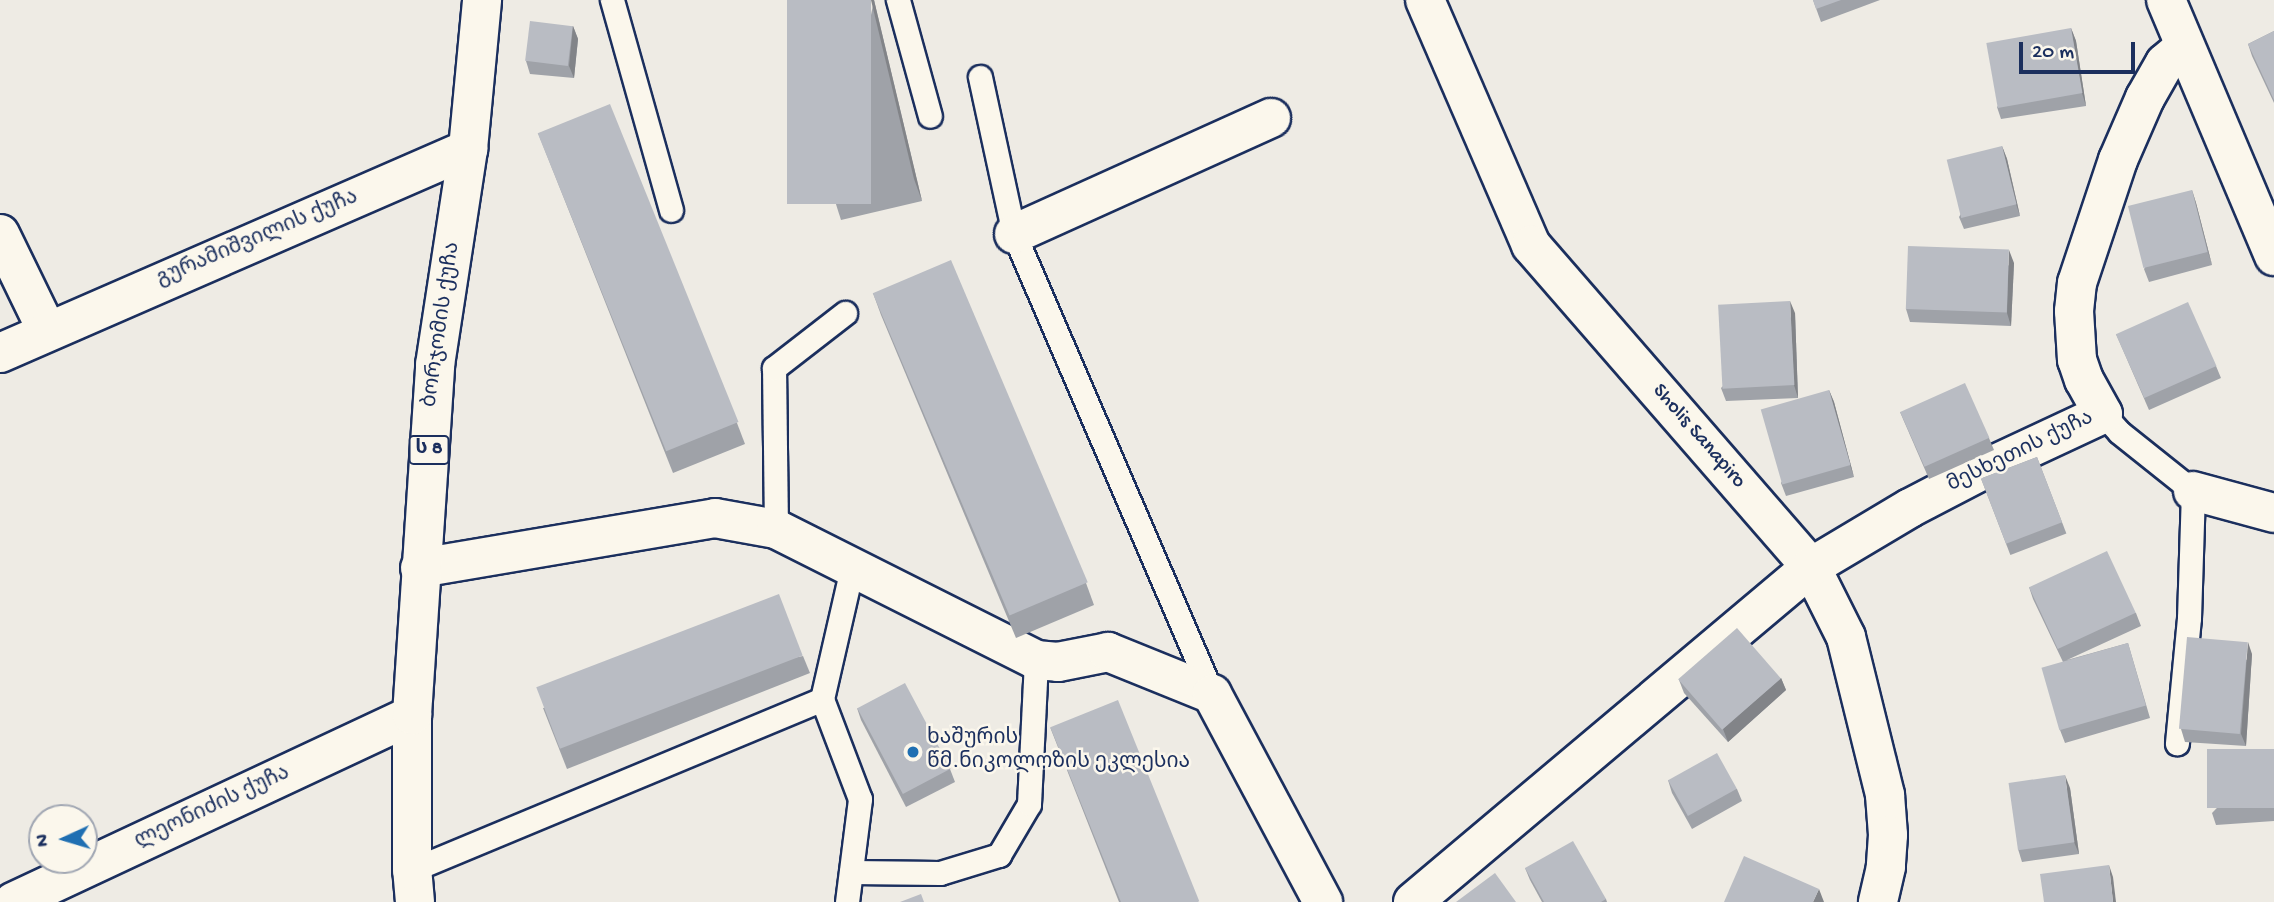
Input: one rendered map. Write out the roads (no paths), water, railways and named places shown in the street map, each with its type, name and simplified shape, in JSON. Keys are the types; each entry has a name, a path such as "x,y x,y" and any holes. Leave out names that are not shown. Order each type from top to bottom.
{"main road":[{"name":"ბორჯომის ქუჩა","path":"413,886 412,715 435,365 468,149 482,0"},
{"name":"Sholis Sanapiro","path":"1425,0 1531,245 1811,567 1846,637 1885,795 1888,835 1886,867 1878,902"},
{"path":"2166,0 2274,256"},
{"name":"მესხეთის ქუჩა","path":"1413,902 1811,567 1910,508 1984,469 2103,414 2084,380 2077,360 2074,311 2077,283 2118,160 2145,98 2165,63 2184,47"},
{"path":"1014,234 1270,118"},
{"name":"გურამიშვილის ქუჩა","path":"0,353 468,149"},
{"path":"0,234 47,331"},
{"path":"2193,491 2274,513"},
{"path":"420,568 715,518 776,529 1036,660 1058,662 1108,652 1212,694 1323,902"},
{"name":"ლეონიძის ქუჩა","path":"13,902 412,715"}],"lane":[{"path":"612,0 671,210"},
{"path":"898,0 930,116"},
{"path":"980,77 1014,234 1212,694"},
{"path":"776,529 774,368 845,313"},
{"path":"2103,414 2119,432 2193,491 2189,618 2177,743"},
{"path":"847,902 860,799 822,699 852,568"},
{"path":"851,872 940,873 999,855 1028,804 1036,660"},
{"path":"413,886 822,699"}],"place":[{"name":"ხაშურის წმ.ნიკოლოზის ეკლესია","path":"913,752"}]}
